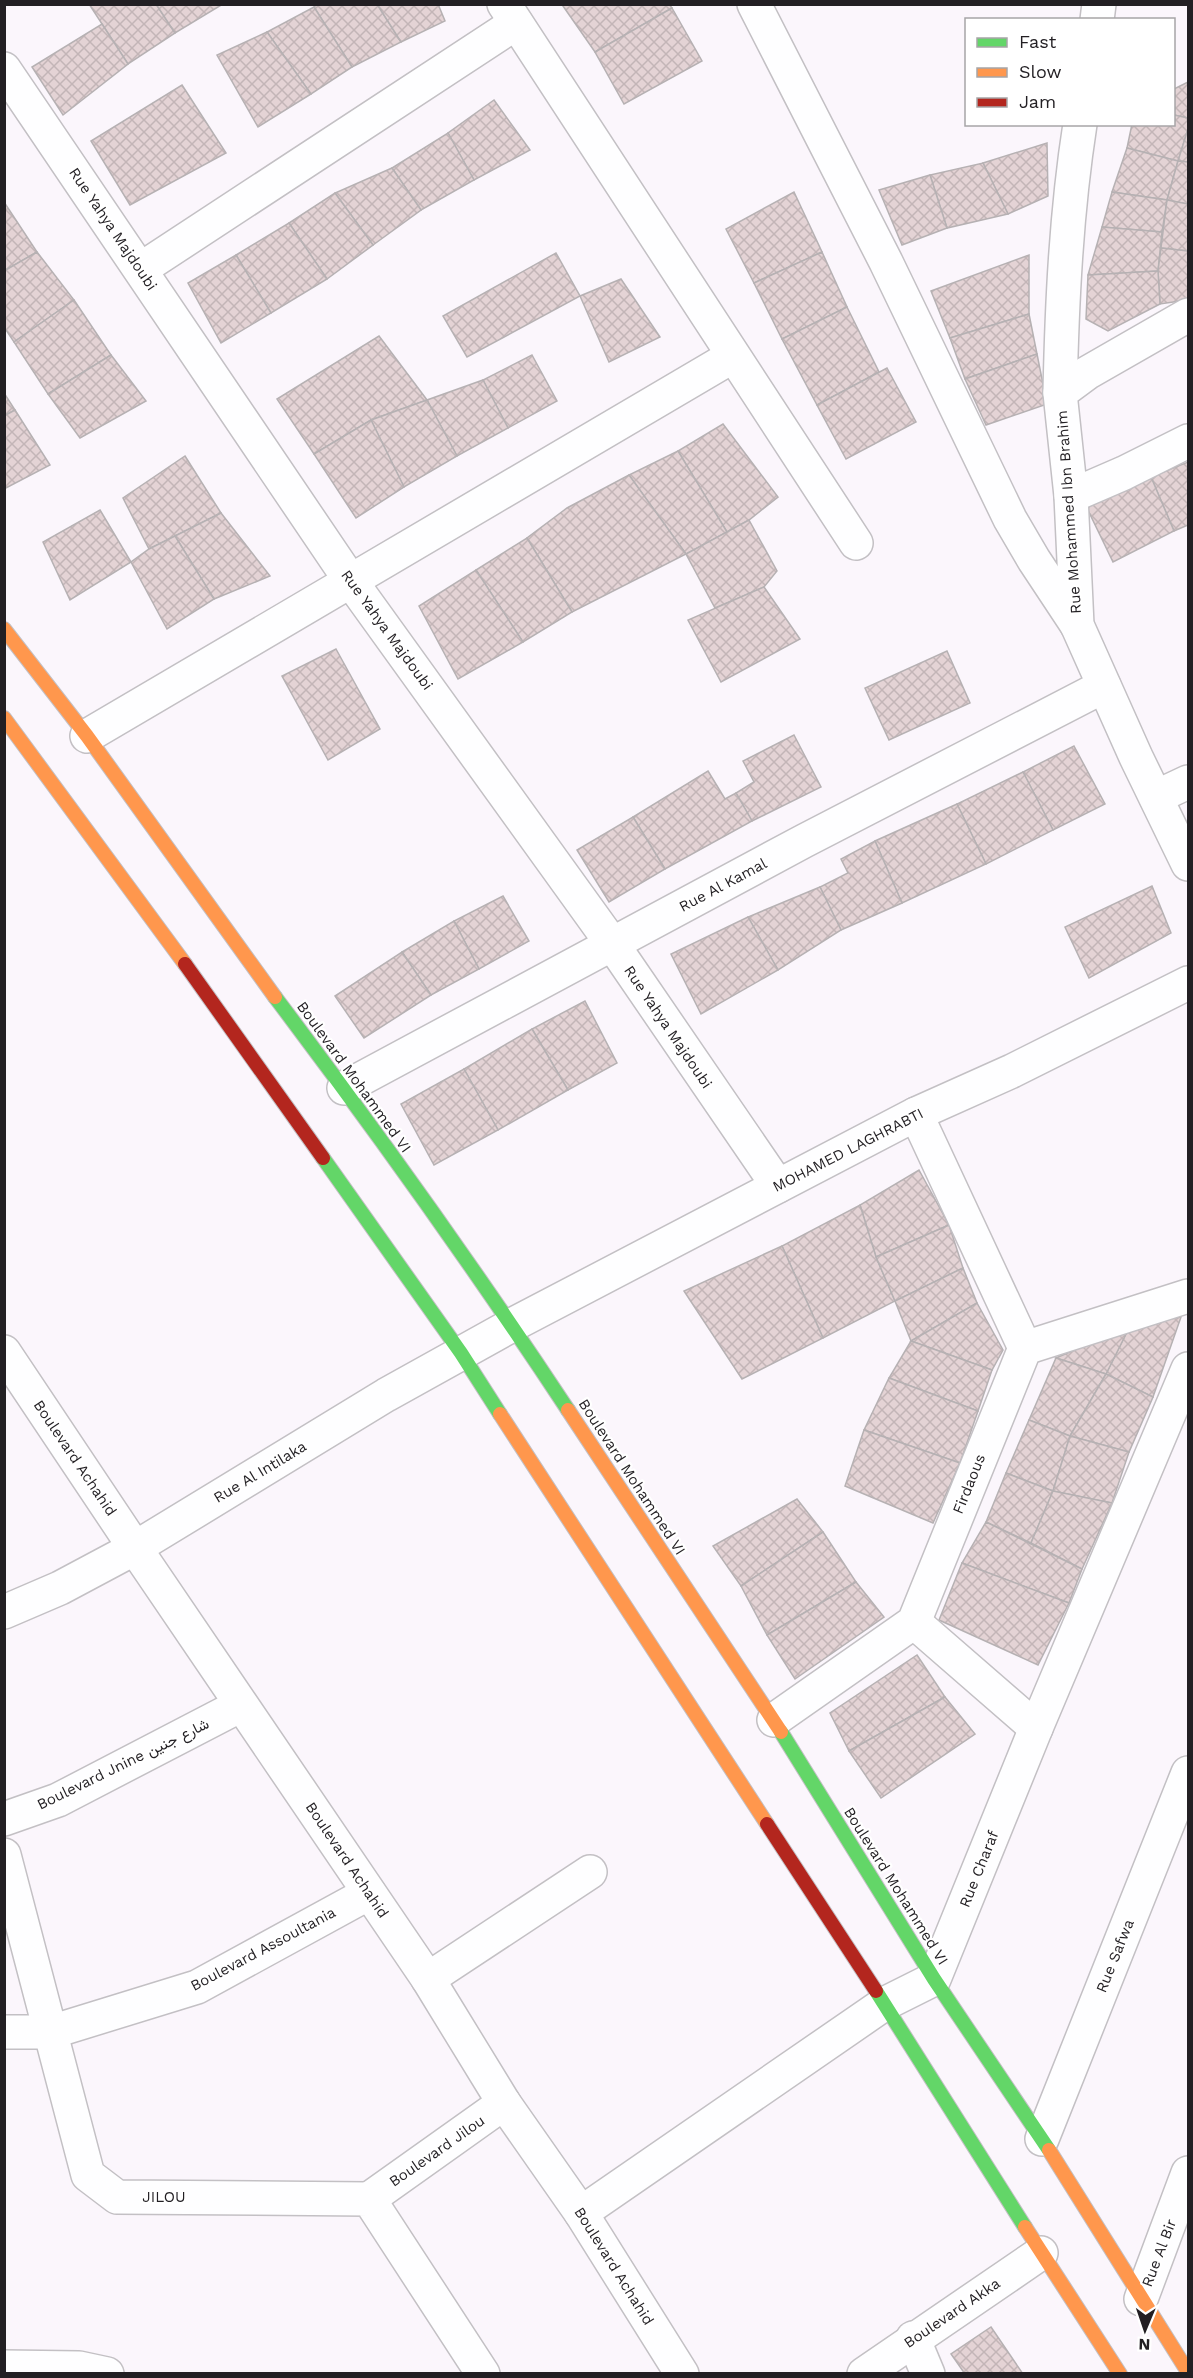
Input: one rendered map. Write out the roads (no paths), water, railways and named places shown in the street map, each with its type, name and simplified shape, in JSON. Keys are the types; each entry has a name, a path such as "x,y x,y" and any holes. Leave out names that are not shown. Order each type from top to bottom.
{"main road":[{"name":"Boulevard Mohammed VI","path":"4,629 87,736 249,963 344,1088 512,1325 774,1720 934,1979 1042,2139 1188,2372"},
{"path":"4,718 202,987 461,1353 884,2004 1041,2253 1120,2373"}],"street":[{"path":"754,4 886,262 1010,519 1077,625"},
{"path":"141,269 510,14 856,543"},
{"name":"Rue Yahya Majdoubi","path":"4,69 351,580 613,945 778,1186"},
{"path":"1060,393 1066,232 1080,126"},
{"name":"Rue Mohammed Ibn Brahim","path":"1188,315 1087,373 1060,393 1071,496 1077,625 1188,864"},
{"path":"87,736 733,356"},
{"path":"1071,496 1188,441"},
{"name":"Rue Al Kamal","path":"344,1088 804,842 1104,686"},
{"path":"1156,797 1188,782"},
{"name":"MOHAMED LAGHRABTI","path":"512,1325 916,1114 1012,1071 1188,983"},
{"path":"916,1114 1025,1348 1188,1296"},
{"name":"Rue Al Intilaka","path":"4,1612 60,1588 135,1548 386,1395 512,1325"},
{"name":"Firdaous","path":"914,1622 1025,1348"},
{"name":"Boulevard Achahid","path":"4,1352 428,1979 504,2103 581,2213 682,2373"},
{"name":"Rue Charaf","path":"934,1979 1036,1728 1188,1368"},
{"path":"774,1720 914,1622 1036,1728"},
{"name":"Boulevard Jnine شارع جنين","path":"4,1819 58,1800 241,1705"},
{"name":"Rue Safwa","path":"1042,2139 1188,1773"},
{"name":"JILOU","path":"4,1856 88,2175 117,2197 369,2199"},
{"path":"428,1979 590,1872"},
{"name":"Boulevard Assoultania","path":"4,2032 51,2032 197,1987 369,1893"},
{"path":"581,2213 884,2004 934,1979"},
{"name":"Boulevard Jilou","path":"369,2199 504,2103"},
{"name":"Rue Al Bir","path":"1141,2299 1188,2173"},
{"path":"369,2199 483,2373"},
{"name":"Boulevard Akka","path":"864,2373 1041,2253"},
{"path":"913,2338 928,2373"},
{"path":"4,2367 93,2371"}]}
